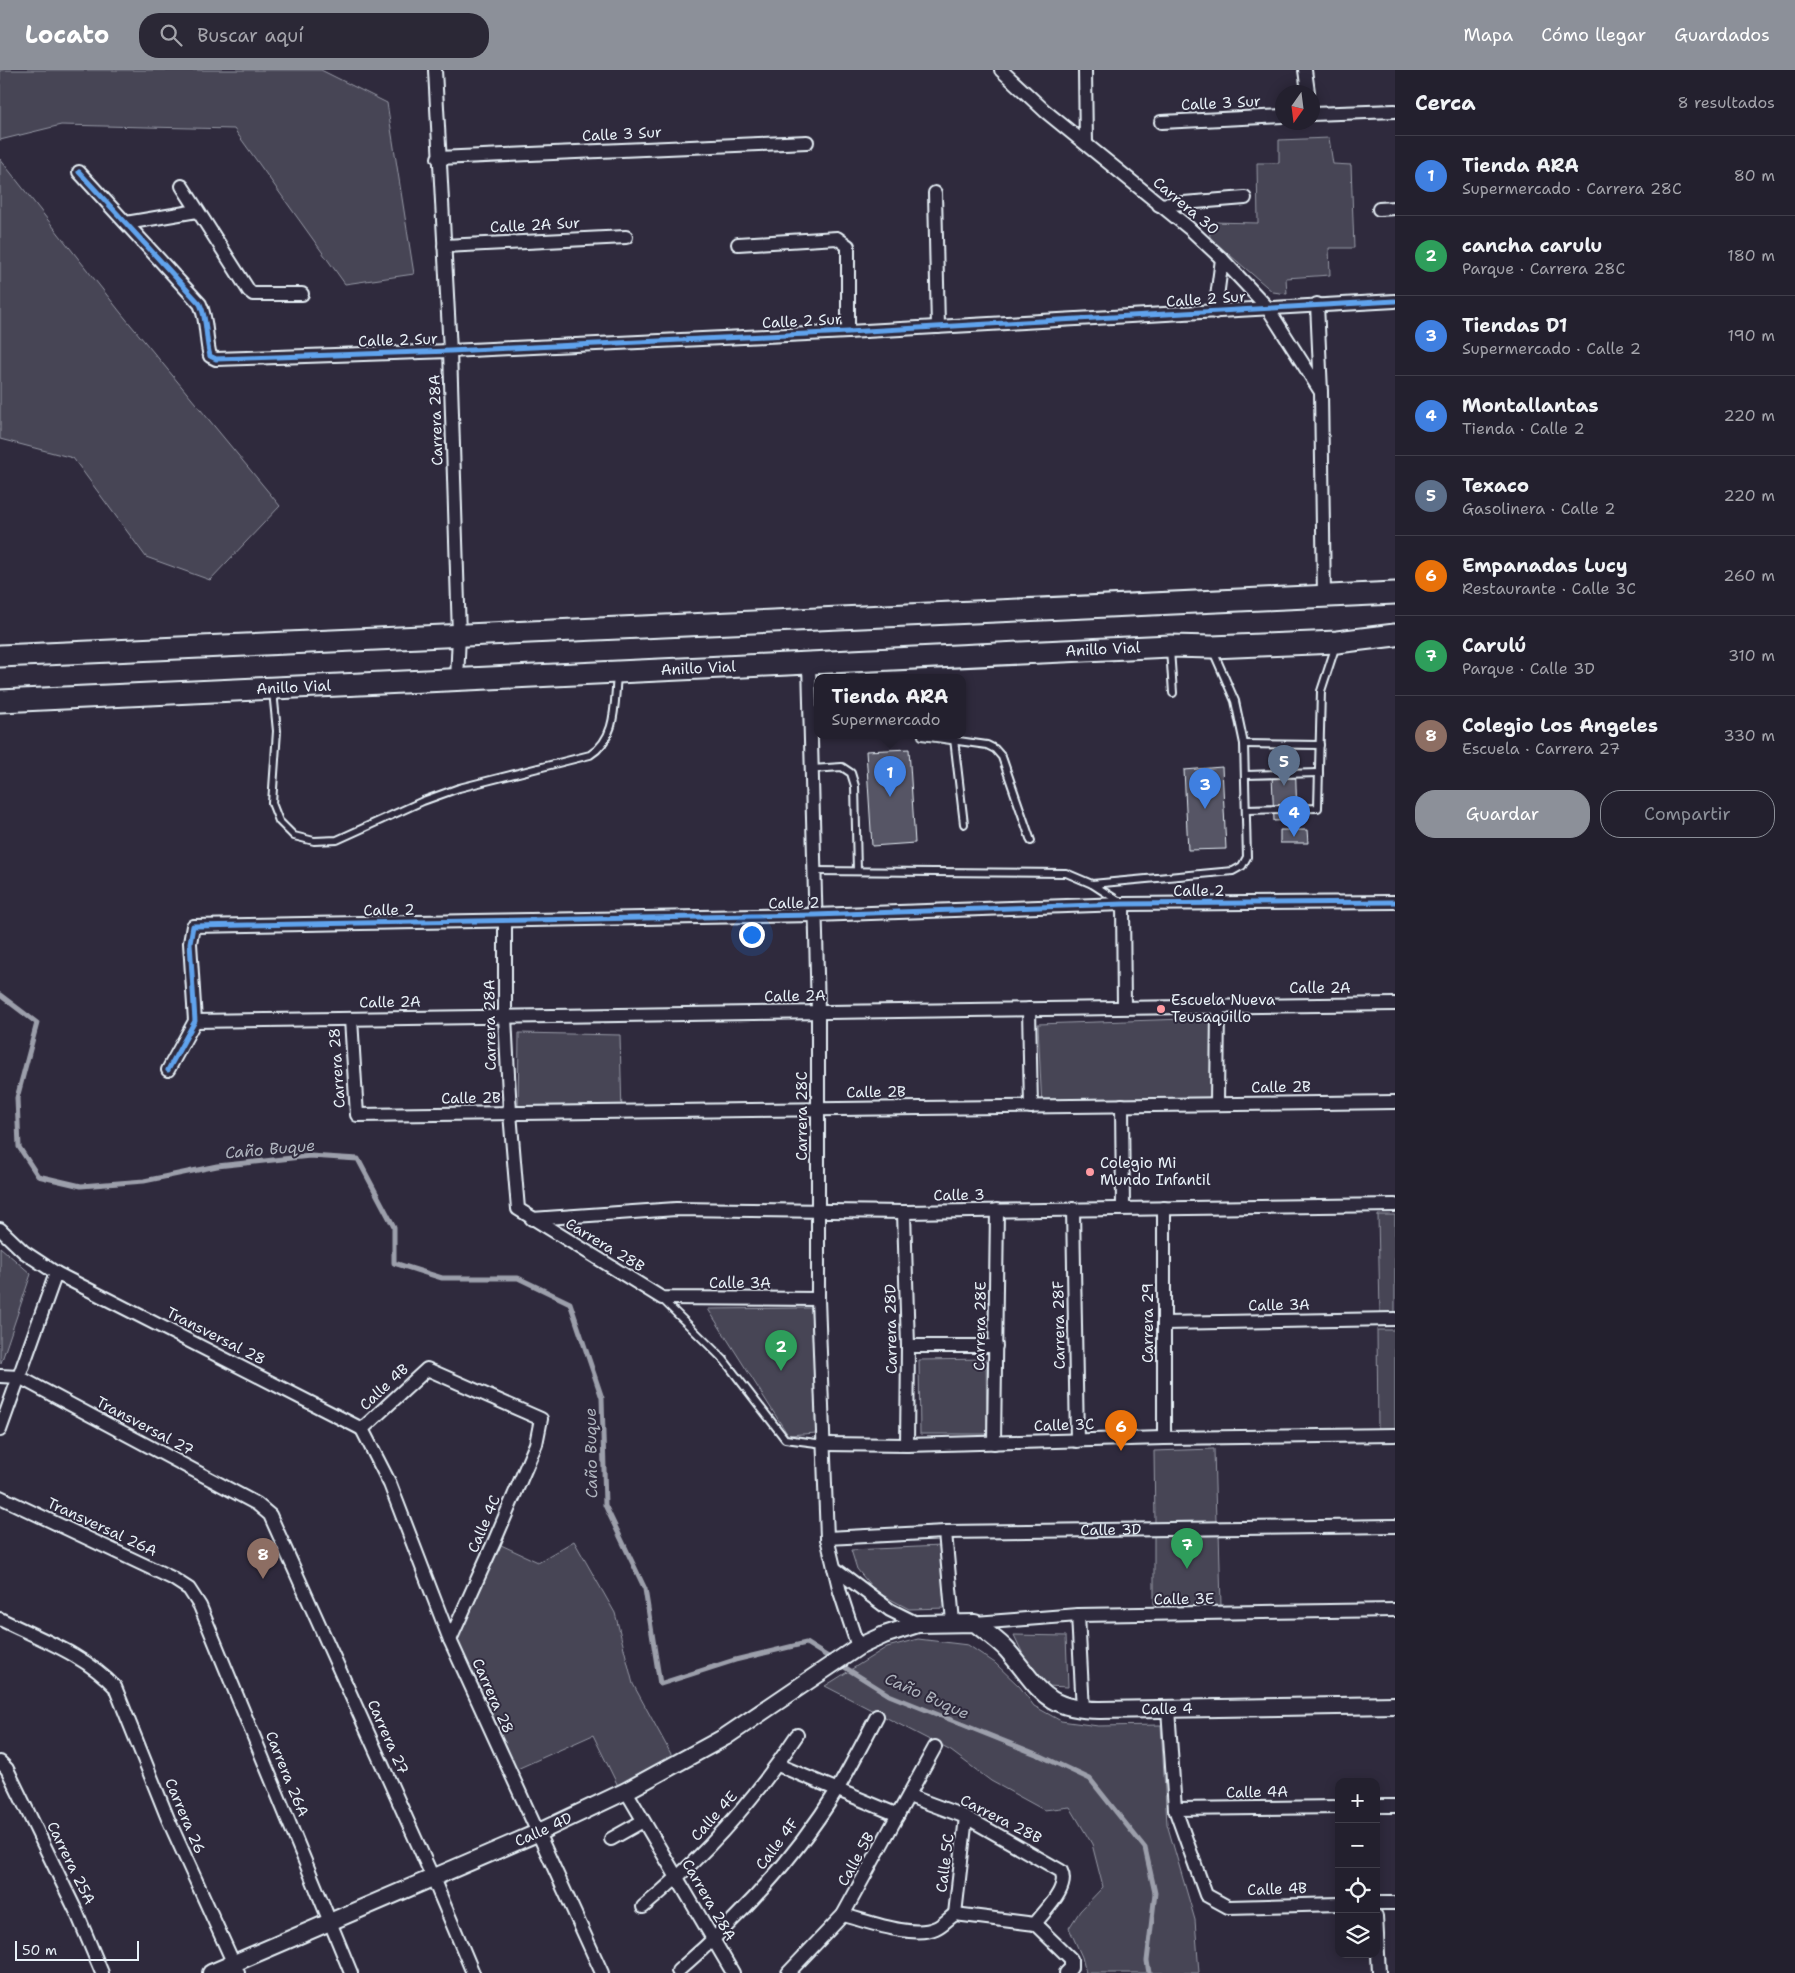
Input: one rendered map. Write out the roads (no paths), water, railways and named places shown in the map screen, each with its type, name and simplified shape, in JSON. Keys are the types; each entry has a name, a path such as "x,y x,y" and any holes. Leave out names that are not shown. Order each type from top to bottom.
{"highway":[{"path":"0,656 1395,593"},
{"name":"Anillo Vial","path":"0,701 1170,646 1212,647 1337,642 1367,636 1395,635"}],"street":[{"name":"Carrera 28A","path":"435,70 438,158 450,351 459,635 457,680"},
{"name":"Carrera 30","path":"1001,70 1046,111 1189,228 1222,259 1267,307 1321,392"},
{"path":"1085,70 1086,144"},
{"path":"1305,70 1307,85"},
{"path":"1320,114 1395,111"},
{"name":"Calle 3 Sur","path":"1161,122 1275,116"},
{"name":"Calle 3 Sur","path":"438,158 807,142"},
{"path":"79,172 126,223 197,211"},
{"path":"182,186 249,291 253,294 302,294"},
{"path":"935,193 938,327"},
{"path":"1160,205 1245,198"},
{"path":"1379,209 1395,208"},
{"name":"Calle 2 Sur","path":"126,223 200,304 205,315 207,346 210,356 216,359 450,351 848,332 1395,301"},
{"name":"Calle 2A Sur","path":"444,246 626,237"},
{"path":"738,244 837,238 843,241 848,246 848,332"},
{"path":"1215,312 1222,259"},
{"path":"1317,304 1321,392 1324,596"},
{"name":"Carrera 28C","path":"809,663 814,730 812,769 818,1012 818,1300 827,1538 854,1650"},
{"name":"Calle 2","path":"195,1021 190,943 193,926 815,915 1123,904 1395,902"},
{"path":"1123,904 1124,1007"},
{"name":"Carrera 28A","path":"506,921 505,1017 516,1203 518,1209 528,1217"},
{"name":"Calle 2A","path":"195,1021 1218,1005 1395,1004"},
{"path":"1217,1104 1218,1005"},
{"path":"1029,1009 1031,1107"},
{"name":"Carrera 28","path":"351,1019 357,1115"},
{"path":"168,1070 195,1021"},
{"name":"Calle 2B","path":"357,1115 1395,1102"},
{"path":"1122,1105 1123,1208"},
{"name":"Calle 3","path":"528,1217 676,1209 904,1212 1395,1205"},
{"name":"Carrera 29","path":"1164,1208 1164,1438"},
{"name":"Carrera 28F","path":"1073,1209 1077,1441"},
{"name":"Carrera 28E","path":"994,1443 997,1210"},
{"name":"Carrera 28D","path":"904,1212 908,1346 907,1444"},
{"name":"Carrera 28B","path":"528,1217 662,1298"},
{"name":"Transversal 28","path":"0,1229 24,1252 56,1273 362,1429"},
{"path":"0,1430 56,1273"},
{"name":"Calle 3A","path":"662,1298 818,1300"},
{"name":"Calle 3A","path":"1164,1323 1395,1319"},
{"path":"908,1346 996,1346"},
{"name":"Calle 4B","path":"362,1429 427,1369 541,1419"},
{"name":"Transversal 27","path":"0,1376 19,1377 257,1504 270,1515"},
{"name":"Calle 4C","path":"450,1640 536,1444 541,1419"},
{"name":"Carrera 28","path":"362,1429 390,1484 450,1640 602,1973"},
{"name":"Calle 3C","path":"824,1444 994,1443 1164,1438 1395,1435"},
{"name":"Transversal 26A","path":"0,1498 172,1578 190,1589"},
{"name":"Carrera 27","path":"270,1515 433,1878 473,1973"},
{"name":"Calle 3D","path":"827,1538 945,1532 1395,1526"},
{"path":"945,1532 953,1622"},
{"path":"834,1568 890,1610 918,1624"},
{"name":"Carrera 26A","path":"190,1589 200,1606 351,1973"},
{"name":"Calle 3E","path":"975,1623 1078,1615 1395,1610"},
{"path":"1078,1615 1083,1710"},
{"name":"Carrera 26","path":"0,1619 85,1661 102,1673 115,1687 168,1819 236,1968"},
{"path":"854,1650 884,1635 918,1624 975,1623"},
{"name":"Calle 4","path":"975,1623 1006,1648 1043,1696 1064,1706 1083,1710 1395,1705"},
{"name":"Calle 4D","path":"211,1973 236,1968 330,1922 537,1833 626,1791 725,1737 854,1650"},
{"path":"1168,1709 1175,1809"},
{"name":"Calle 4F","path":"678,1971 714,1940 779,1870 836,1791 877,1716"},
{"name":"Calle 4E","path":"643,1907 677,1879 731,1825 778,1765 797,1735"},
{"name":"Calle 5B","path":"788,1973 843,1916 935,1747"},
{"name":"Carrera 25A","path":"3,1765 76,1910 102,1973"},
{"path":"778,1765 836,1791 898,1815"},
{"name":"Carrera 28A","path":"626,1791 733,1973"},
{"name":"Carrera 28B","path":"909,1796 966,1817 1061,1871 1064,1877 1063,1886 1035,1924"},
{"name":"Calle 4A","path":"1175,1809 1335,1806"},
{"path":"1380,1806 1395,1806"},
{"name":"Calle 4B","path":"1175,1809 1206,1895 1217,1902 1228,1907 1335,1904"},
{"name":"Calle 5C","path":"955,1914 966,1817"},
{"path":"611,1840 643,1821"},
{"path":"1380,1903 1395,1903"},
{"path":"843,1916 908,1931 924,1932 937,1928 955,1914 1035,1924 1071,1959 1068,1970"},
{"path":"1378,1958 1379,1973"}],"lane":[{"path":"1247,810 1318,808 1321,691 1337,642"},
{"path":"1170,646 1173,693"},
{"path":"1092,884 1233,871 1242,866 1247,857 1244,744 1235,701 1212,647"},
{"path":"273,688 277,730 272,803 279,821 294,836 337,840 423,801 460,788 590,755 602,748 611,732 618,672"},
{"path":"964,824 954,739 987,745 995,749 1002,756 1031,841"},
{"path":"1244,744 1320,745"},
{"path":"812,769 842,768 851,773 855,786 857,871"},
{"path":"1246,775 1319,774"},
{"path":"814,871 1066,872 1092,884 1123,904"},
{"path":"662,1298 724,1360 785,1439 824,1444"}],"waterway":[{"name":"Caño Buque","path":"0,995 37,1023 17,1098 19,1147 38,1176 81,1186 144,1181 217,1166 310,1156 358,1159 394,1227 394,1263 442,1278 518,1278 570,1303 602,1398 605,1505 645,1589 660,1684 735,1660 806,1643 889,1695 1041,1756 1090,1779 1145,1848 1155,1893 1147,1961 1149,1973"}],"place":[{"name":"Texaco","path":"1284,786"},
{"name":"Tienda ARA","path":"890,797"},
{"name":"Tiendas D1","path":"1205,809"},
{"name":"Montallantas","path":"1294,837"},
{"name":"Escuela Nueva Teusaquillo","path":"1161,1009"},
{"name":"Colegio Mi Mundo Infantil","path":"1090,1172"},
{"name":"cancha carulu","path":"781,1371"},
{"name":"Empanadas Lucy","path":"1121,1451"},
{"name":"Carulú","path":"1187,1569"},
{"name":"Colegio Los Angeles","path":"263,1579"}]}
